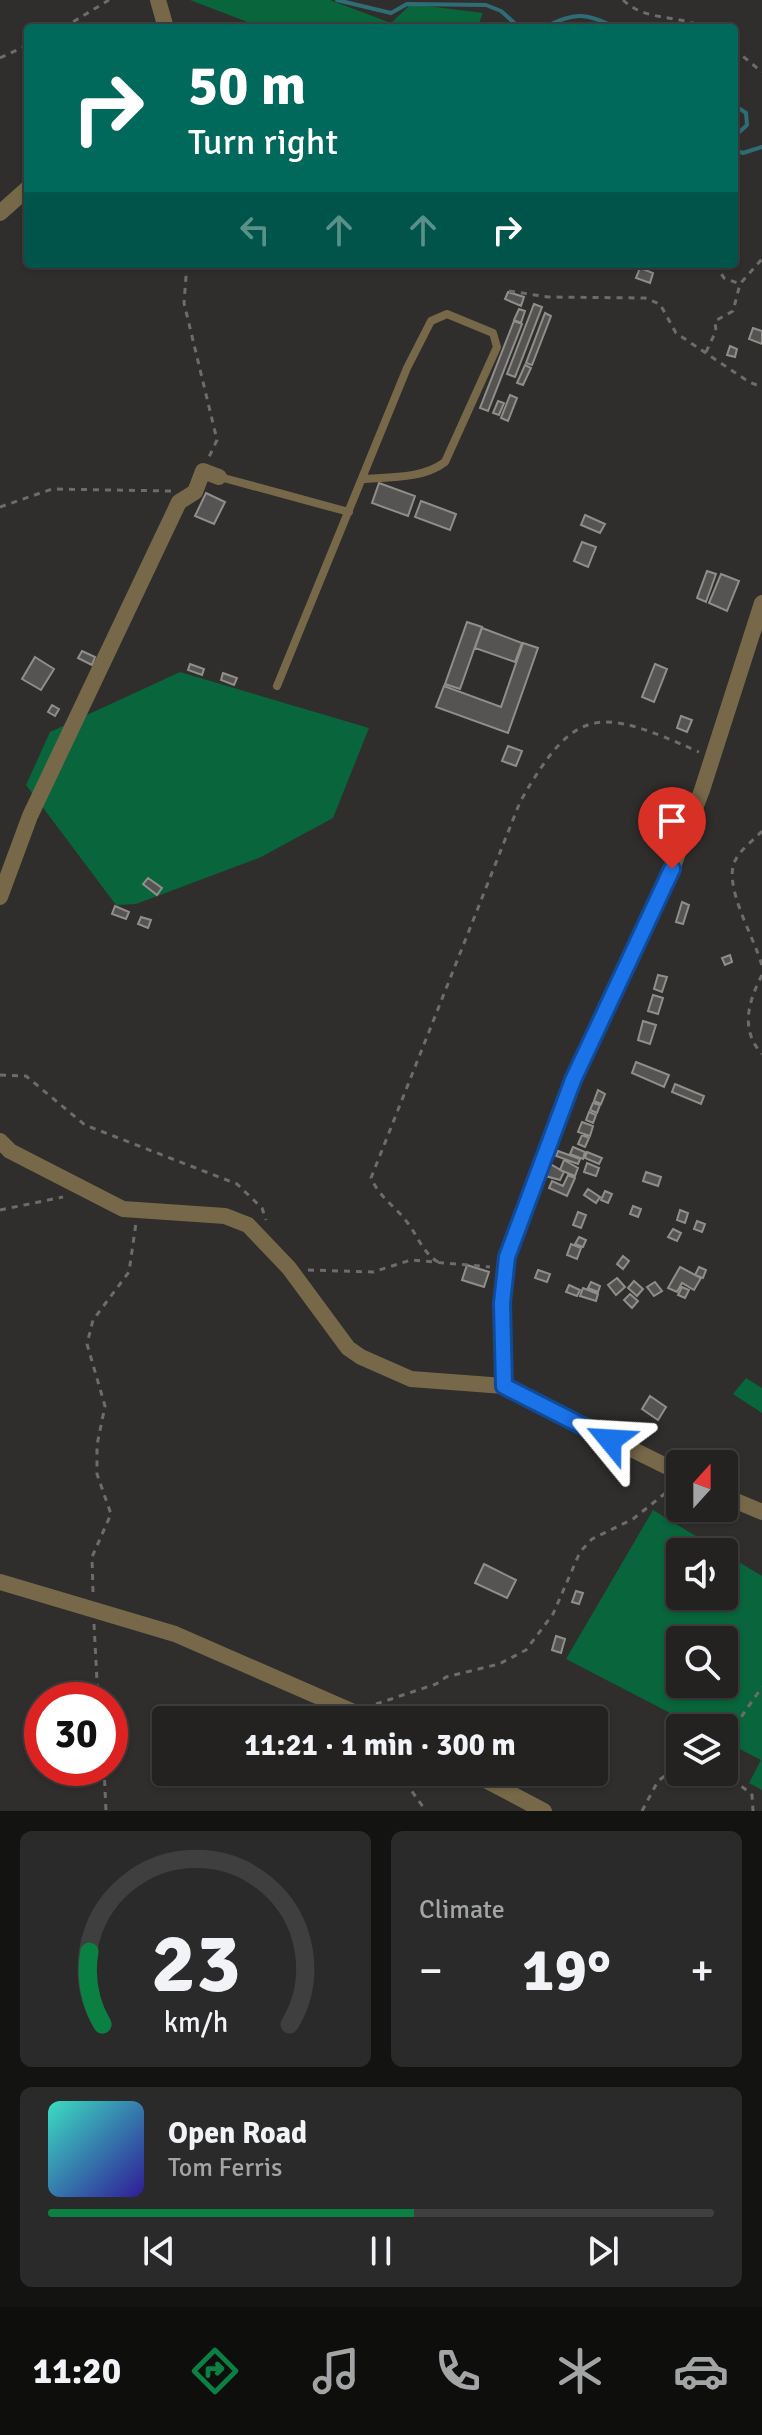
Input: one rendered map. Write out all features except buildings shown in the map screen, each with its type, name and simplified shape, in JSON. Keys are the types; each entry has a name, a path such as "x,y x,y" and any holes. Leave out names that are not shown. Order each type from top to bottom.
{"street":[{"path":"158,0 165,24"},
{"path":"0,213 24,192"},
{"path":"0,897 30,816 179,502 195,492 211,474"},
{"path":"504,1386 502,1303 507,1257 573,1080 672,869 762,603"},
{"path":"0,1141 10,1151 114,1206 139,1211 225,1216 248,1225 284,1263 348,1348 361,1357 411,1379 504,1386 666,1466"},
{"path":"738,1502 762,1512"},
{"path":"0,1582 175,1634 344,1706"},
{"path":"497,1786 544,1811"}],"lane":[{"path":"277,686 407,368 431,321 447,314 493,333 497,347 445,462 437,469 408,476 362,479"},
{"path":"211,474 349,512"}],"path":[{"path":"70,24 109,0"},
{"path":"623,0 644,15 688,19 697,24"},
{"path":"0,58 24,47"},
{"path":"738,52 762,72"},
{"path":"706,352 716,331 715,321 733,311 740,284 762,259"},
{"path":"187,268 184,303 217,440 211,474"},
{"path":"718,268 724,278 740,284"},
{"path":"509,291 548,297 645,298 660,304 676,333 749,382 762,387"},
{"path":"0,507 52,489 195,492"},
{"path":"438,1262 428,1255 406,1220 380,1197 371,1178 520,802 545,758 565,736 583,726 617,721 633,724 711,758"},
{"path":"762,831 736,857 731,873 733,888 762,966"},
{"path":"762,975 749,1002 748,1022 752,1043 762,1054"},
{"path":"0,1075 26,1076 85,1125 237,1184 262,1208 267,1223"},
{"path":"0,1210 85,1192"},
{"path":"97,1682 92,1557 111,1514 97,1474 97,1445 105,1406 87,1344 93,1320 129,1272 139,1211"},
{"path":"284,1263 317,1272 373,1272 411,1260 487,1269 507,1257"},
{"path":"366,1706 387,1702 436,1684 446,1677 499,1664 526,1650 553,1614 580,1552 592,1539 633,1519 666,1492"},
{"path":"738,1722 762,1687"},
{"path":"642,1811 658,1781 666,1775"},
{"path":"738,1783 752,1795 753,1811"},
{"path":"105,1786 106,1811"},
{"path":"408,1786 426,1811"}],"green space":[{"path":"190,0 330,0 391,23 411,4 483,13 479,24 253,24"},
{"path":"180,672 369,728 333,818 261,857 136,904 116,905 26,785 50,732"},
{"path":"746,1378 762,1388 762,1413 733,1394"},
{"path":"653,1510 666,1518 666,1522 673,1522 699,1538 666,1538 666,1610 738,1610 738,1561 762,1576 762,1790 749,1783 761,1760 738,1748 738,1714 672,1714 566,1659"}],"waterway":[{"path":"337,0 391,13 407,4 486,5 501,11 516,24"},
{"path":"552,24 580,16 607,24"},
{"path":"738,108 746,113 747,125 738,133"},
{"path":"738,151 743,153 762,147"}],"route":[{"path":"610,1440 504,1386 502,1303 507,1257 545,1150 602,1013 672,869"}]}
